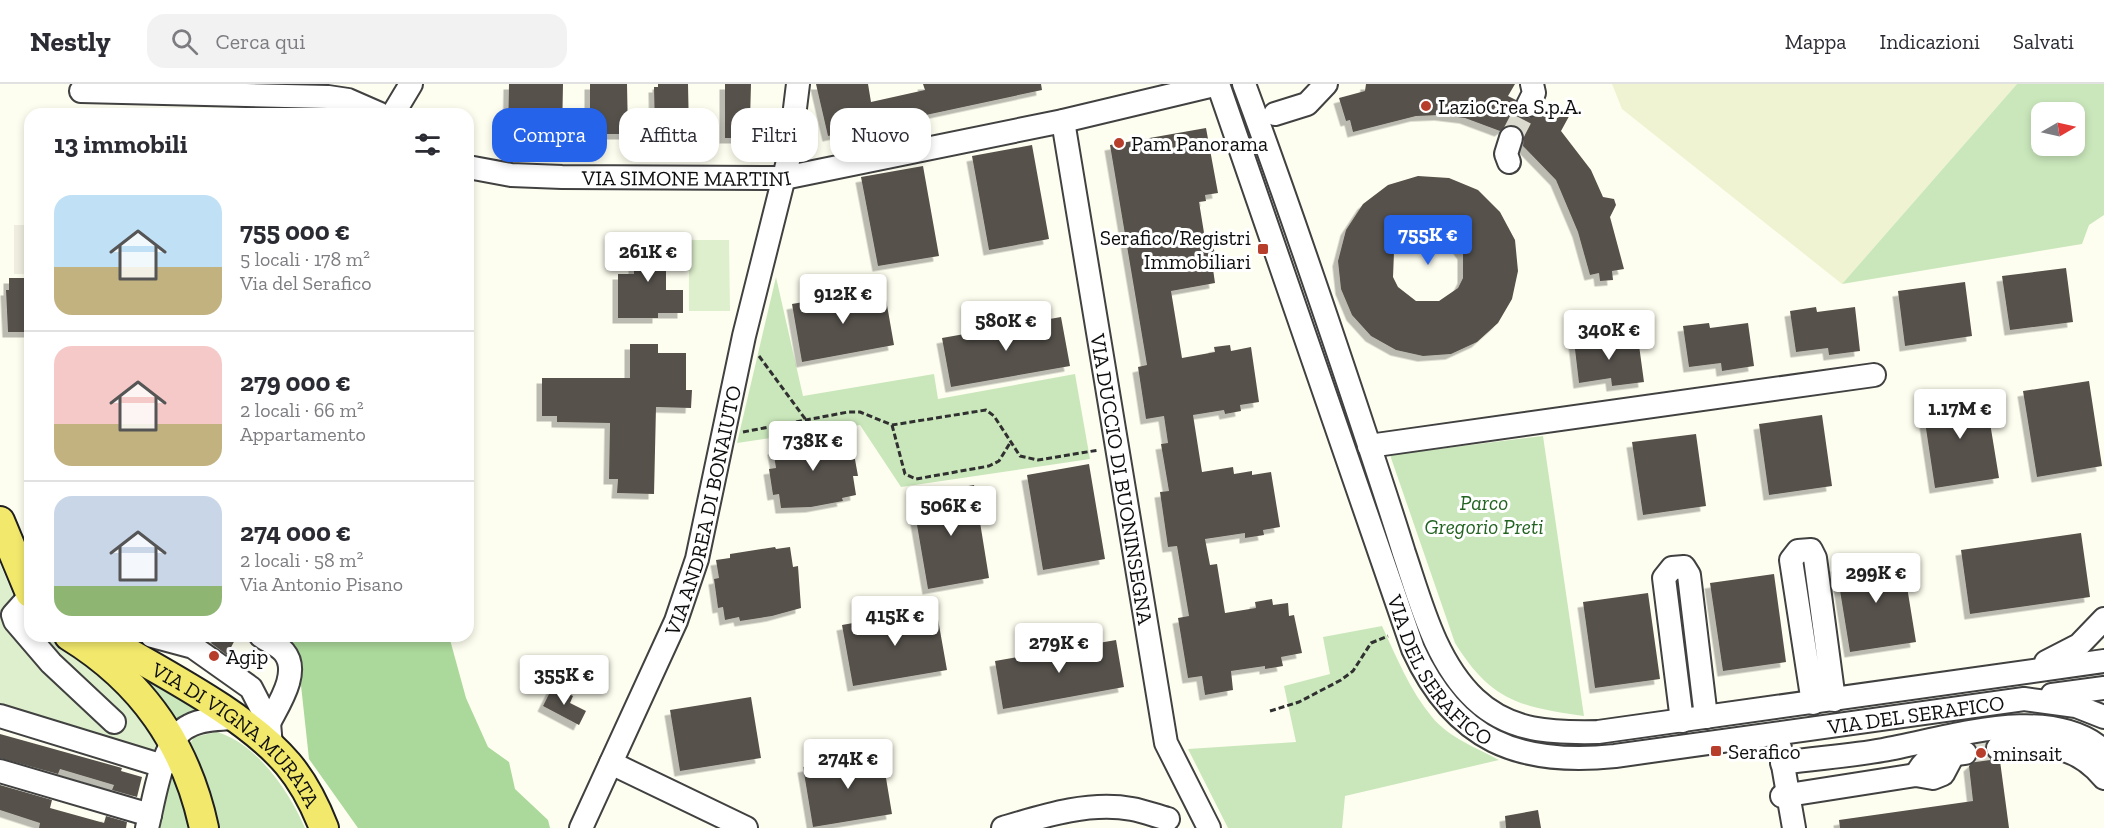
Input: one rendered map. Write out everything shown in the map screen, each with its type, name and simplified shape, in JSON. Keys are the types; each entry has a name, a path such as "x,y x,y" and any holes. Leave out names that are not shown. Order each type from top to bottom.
{"main road":[{"path":"0,521 24,576"},
{"name":"VIA DI VIGNA MURATA","path":"77,642 100,658 136,690 173,740 193,786 204,828"},
{"name":"VIA DI VIGNA MURATA","path":"119,642 235,718 270,734 309,795 324,828"}],"street":[{"path":"397,108 411,84"},
{"name":"VIA ANDREA DI BONAIUTO","path":"581,828 685,600 744,336 784,178 798,84"},
{"name":"VIA SIMONE MARTINI","path":"474,168 511,175 562,177 784,178 1063,121 1218,84"},
{"name":"VIA DEL SERAFICO","path":"1218,84 1406,631 1426,674 1455,714 1493,742 1519,752 1554,759 1615,756 2104,688"},
{"name":"VIA DEL SERAFICO","path":"1244,84 1432,633 1458,680 1481,705 1513,724 1543,732 1598,732 2104,661"},
{"path":"1316,84 1273,107 1307,104 1326,84"},
{"path":"81,92 228,104 328,97 348,100 366,108"},
{"name":"VIA DUCCIO DI BUONINSEGNA","path":"1063,121 1115,447 1166,743 1209,828"},
{"path":"1509,162 1506,154 1511,138"},
{"path":"1369,446 1874,375"},
{"path":"1810,550 1815,558 1824,701 1791,560 1798,551 1810,550"},
{"path":"1682,721 1664,578 1672,568 1684,567 1689,575 1706,717"},
{"path":"24,593 13,615 24,632"},
{"name":"VIA DEL SERAFICO","path":"2022,672 2073,649 2104,619"},
{"path":"33,642 51,663 114,722"},
{"path":"174,642 193,647 251,688 270,734"},
{"path":"269,642 285,653 290,668 289,680 270,734"},
{"name":"VIA DEL SERAFICO","path":"2024,699 2076,706 2104,717"},
{"path":"1774,708 1782,763 1778,773 1794,828"},
{"path":"0,716 163,766"},
{"path":"0,771 149,822 163,766 173,740 183,729 194,724 235,718"},
{"path":"1782,763 1881,751 1929,740 2032,726 2054,727 2078,736 2104,751"},
{"path":"1998,747 2029,744 2057,746 2088,762 2104,778"},
{"path":"1786,795 1916,774 1923,762 1931,756 1960,754"},
{"path":"611,764 746,828"},
{"path":"1782,828 1779,810 1786,795"},
{"path":"1003,828 1053,813 1084,809 1131,808 1168,819"}],"path":[{"path":"744,336 806,420"},
{"path":"724,431 739,433 860,412 892,424 987,410 994,416 1020,456 1038,460 1115,447"},
{"path":"892,424 905,474 915,479 989,466 999,461 1010,443"},
{"path":"1270,711 1299,702 1341,680 1353,671 1371,643 1391,634"}],"green space":[{"path":"1612,84 2017,84 1842,284 1622,109"},
{"path":"2017,84 2104,84 2104,215 2089,225 2082,244 1842,284"},
{"path":"689,240 729,240 730,311 689,311"},
{"path":"776,277 803,396 934,374 938,399 1075,374 1090,459 901,487 860,425 737,443"},
{"name":"Parco Gregorio Preti","path":"1543,436 1584,716 1542,709 1509,698 1481,678 1468,662 1455,643 1390,455"},
{"path":"0,564 14,597 24,611 24,642 55,642 126,699 158,738 154,755 0,708"},
{"path":"1382,626 1410,685 1432,717 1454,736 1499,760 1345,796 1342,828 1228,828 1188,749 1296,742 1284,686 1330,674 1323,637"},
{"path":"284,642 451,642 466,698 488,747 509,762 515,789 548,820 550,828 358,828 309,759 300,676"},
{"path":"114,658 204,710 173,720"},
{"path":"217,732 245,747 270,771 290,799 305,828 215,828 188,747 194,737"},
{"path":"172,773 190,828 160,828"}],"shaded area":[{"path":"14,225 24,225 24,274 14,274"}],"building":[{"path":"509,84 563,84 563,108 509,108"},
{"path":"590,84 627,84 627,108 619,108 619,134 607,134 607,108 590,108"},
{"path":"658,84 688,84 688,108 654,108 654,87 658,87"},
{"path":"725,84 751,84 750,108 731,108 731,138 725,138"},
{"path":"816,84 868,84 871,102 925,90 923,84 1041,84 1042,90 931,114 931,108 830,108 830,136 828,136"},
{"path":"1366,84 1515,84 1508,96 1516,100 1516,112 1523,117 1529,118 1539,112 1552,121 1573,109 1561,131 1591,170 1603,197 1614,199 1616,205 1610,217 1624,269 1612,271 1613,280 1600,281 1599,273 1590,275 1578,232 1556,180 1523,146 1524,136 1520,128 1509,125 1500,131 1465,118 1440,115 1416,116 1353,132 1350,120 1346,121 1339,98 1365,91"},
{"path":"1206,128 1218,193 1205,195 1206,201 1199,202 1206,245 1213,244 1216,261 1212,262 1215,283 1171,291 1182,358 1215,352 1214,347 1230,345 1231,351 1251,347 1259,402 1240,405 1241,411 1225,414 1224,410 1193,415 1202,472 1233,467 1234,474 1252,471 1252,475 1271,472 1280,527 1263,530 1264,535 1245,538 1245,533 1205,539 1210,565 1217,564 1225,613 1256,608 1255,602 1272,599 1273,605 1288,603 1289,616 1294,615 1302,653 1281,657 1283,666 1231,671 1233,690 1205,695 1202,676 1188,678 1178,618 1189,616 1177,546 1168,547 1160,492 1169,491 1161,444 1168,443 1164,416 1146,419 1138,367 1147,365 1110,145"},
{"path":"1032,145 1049,239 989,250 972,156"},
{"path":"923,166 939,256 878,266 861,177"},
{"path":"1418,176 1449,178 1478,190 1500,212 1515,240 1518,271 1512,299 1498,323 1477,342 1451,354 1423,356 1396,350 1371,336 1352,315 1341,289 1338,261 1346,230 1363,204 1388,185","holes":["1423,229 1436,229 1448,234 1463,254 1463,278 1458,288 1439,301 1416,301 1398,287 1393,277 1394,252 1400,241 1410,233"]},
{"path":"634,237 666,237 666,290 683,290 683,313 658,313 658,318 618,318 618,274 634,274"},
{"path":"2066,268 2073,322 2010,330 2002,276"},
{"path":"9,278 24,278 24,332 8,332 6,290 9,290"},
{"path":"1965,282 1972,336 1905,346 1898,291"},
{"path":"884,288 894,345 802,362 792,304"},
{"path":"1816,307 1817,312 1855,307 1860,351 1829,355 1828,348 1796,352 1790,311"},
{"path":"1061,317 1070,366 951,387 942,338"},
{"path":"1709,323 1710,328 1748,323 1754,366 1722,371 1721,363 1689,367 1683,326"},
{"path":"1599,338 1600,343 1638,338 1644,382 1612,386 1611,378 1579,383 1574,341"},
{"path":"630,344 658,344 658,353 686,353 686,390 692,390 691,408 656,407 654,494 617,493 618,479 609,479 610,423 557,422 557,416 542,416 542,378 630,378"},
{"path":"2089,381 2102,466 2037,477 2023,391"},
{"path":"1985,392 1999,478 1935,488 1922,402"},
{"path":"1822,415 1832,486 1769,495 1759,424"},
{"path":"1696,434 1706,506 1643,515 1632,442"},
{"path":"831,435 831,439 846,436 849,455 854,454 858,476 853,476 856,495 842,498 843,501 811,507 781,508 779,494 773,495 769,469 776,468 773,449 786,447 785,441"},
{"path":"1089,464 1105,559 1043,570 1027,475"},
{"path":"974,485 989,578 928,589 912,496"},
{"path":"2081,533 2090,597 1970,614 1961,550"},
{"path":"775,547 776,549 790,547 793,567 798,566 801,608 772,616 740,621 739,617 725,620 723,607 718,608 714,579 719,578 716,560 730,558 730,554"},
{"path":"1902,556 1916,642 1850,652 1836,566"},
{"path":"1774,574 1786,662 1723,671 1710,583"},
{"path":"1648,593 1660,679 1595,688 1583,602"},
{"path":"936,608 947,670 853,686 842,625"},
{"path":"1116,640 1124,687 1003,709 995,661"},
{"path":"212,642 234,642 227,655"},
{"path":"553,686 573,696 570,703 586,711 579,725 543,706"},
{"path":"751,697 761,758 680,771 670,710"},
{"path":"0,734 122,768 121,771 142,777 137,797 112,790 114,785 60,769 58,774 0,758"},
{"path":"1985,743 1988,757 2000,761 2009,828 1840,828 1839,820 1973,801 1969,766 1978,758 1976,745"},
{"path":"882,754 892,814 813,827 803,767"},
{"path":"0,785 52,800 50,808 104,823 106,816 127,822 126,828 39,828 40,823 0,810"},
{"path":"1538,810 1541,828 1506,828 1505,816"}],"tunnel":[{"path":"1511,138 1528,105"},
{"path":"1967,752 1998,748"}],"place":[{"name":"LazioCrea S.p.A.","path":"1426,106"},
{"name":"Pam Panorama","path":"1119,143"},
{"name":"Serafico/Registri Immobiliari","path":"1263,249"},
{"name":"Agip","path":"214,656"},
{"name":"Serafico","path":"1716,751"},
{"name":"minsait","path":"1981,753"}]}
